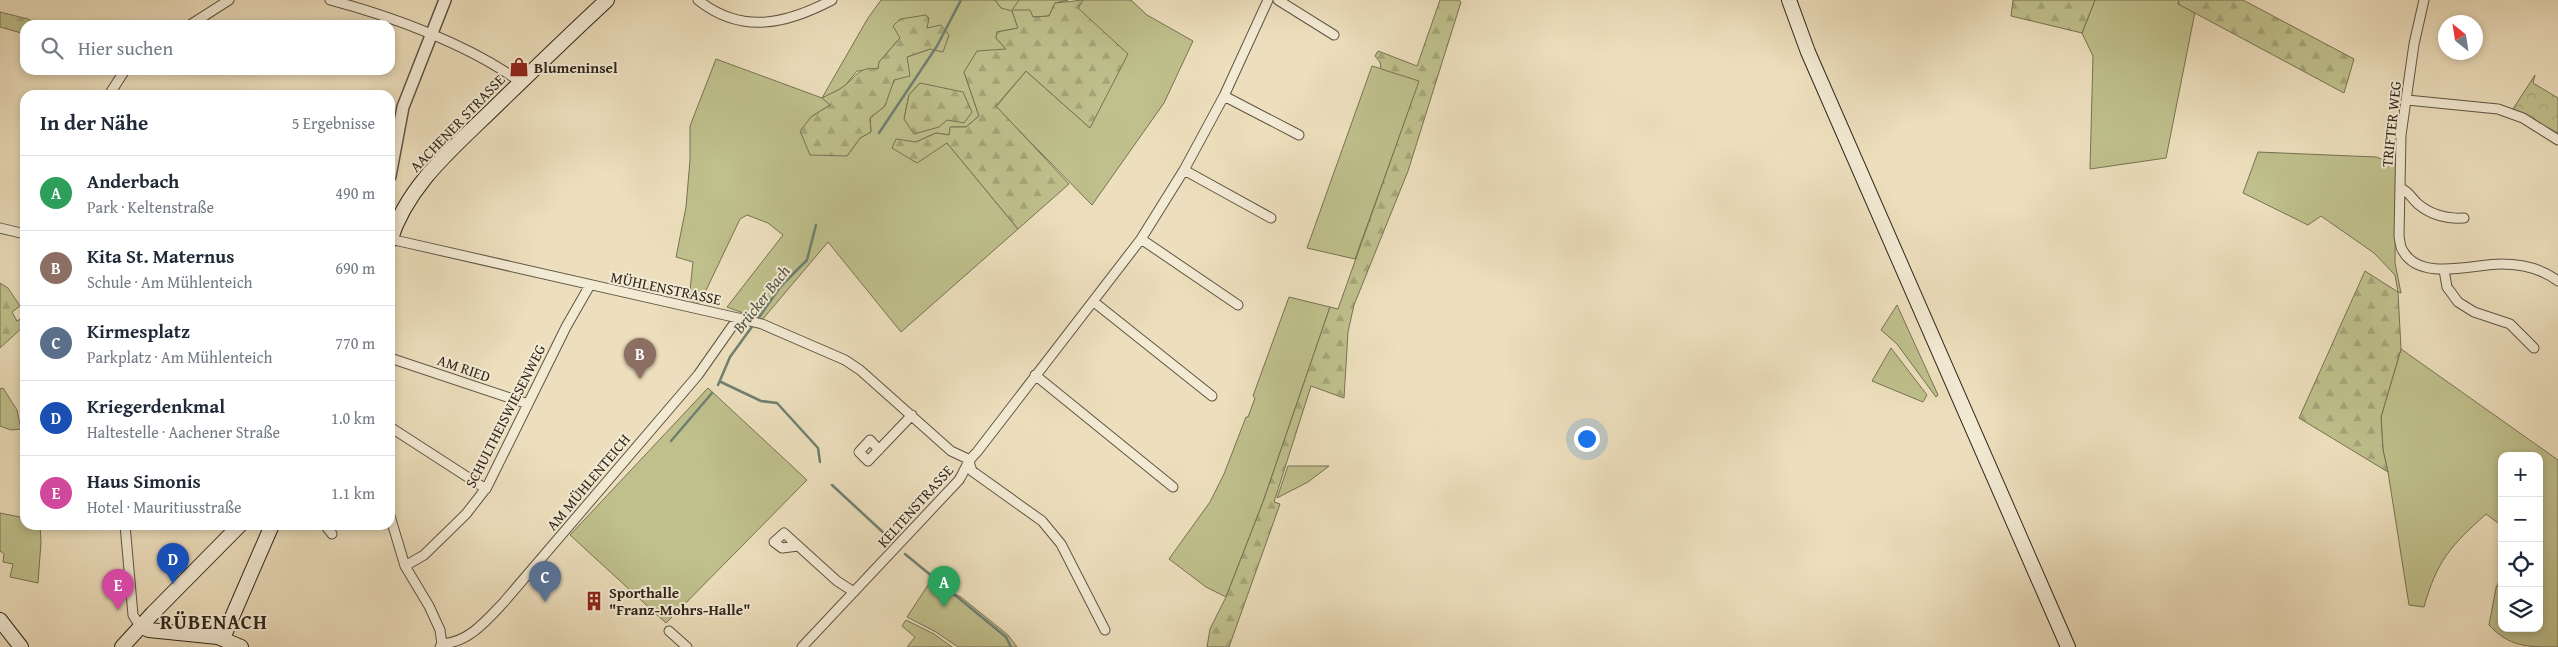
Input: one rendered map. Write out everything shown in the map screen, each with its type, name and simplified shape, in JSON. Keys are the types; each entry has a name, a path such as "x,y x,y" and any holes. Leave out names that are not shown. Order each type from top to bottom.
{"main road":[{"name":"AACHENER STRASSE","path":"395,226 400,214 426,176 520,82 608,0"},
{"path":"1788,0 1808,52 2068,647"},
{"path":"122,647 140,626 235,530"},
{"path":"222,638 270,530"},
{"path":"0,620 21,647"},
{"path":"140,626 149,630 222,638 241,647"}],"street":[{"path":"198,20 229,0"},
{"path":"330,0 371,11 393,20"},
{"path":"395,150 403,108 445,0"},
{"path":"698,0 722,16 746,23 771,24 832,0"},
{"name":"KELTENSTRASSE","path":"802,647 959,480 965,470 968,459 977,452 1141,239 1184,170 1224,96 1268,0"},
{"path":"1278,0 1334,35"},
{"name":"TRIFTER WEG","path":"2424,0 2414,44 2401,134 2399,236 2402,251 2414,261 2444,270"},
{"path":"395,21 492,62 520,82"},
{"path":"112,90 121,75"},
{"path":"1224,96 1299,135"},
{"path":"2407,100 2498,110 2523,118 2558,140"},
{"path":"1184,170 1272,218"},
{"path":"2400,188 2406,190 2418,204 2431,212 2452,219 2464,218"},
{"path":"0,228 20,232"},
{"path":"1141,239 1238,305"},
{"name":"MÜHLENSTRASSE","path":"395,240 742,319 760,324 845,360 860,370 951,450 968,459 972,471 1042,521 1061,544 1105,630"},
{"path":"2534,348 2510,324 2474,312 2458,302 2446,287 2444,270 2512,264 2538,269 2558,281"},
{"name":"SCHULTHEISWIESENWEG","path":"405,566 424,555 466,514 486,488 590,285"},
{"path":"1094,302 1212,396"},
{"name":"AM MÜHLENTEICH","path":"441,645 468,636 482,625 504,602 698,375 742,319"},
{"name":"AM RIED","path":"395,360 528,404"},
{"path":"1036,375 1173,487"},
{"path":"879,450 912,415"},
{"path":"395,430 486,488"},
{"path":"124,530 133,615 140,626"},
{"path":"329,530 332,534"},
{"path":"394,530 405,566 429,606 440,630 441,645"},
{"path":"798,546 837,581 854,592"},
{"path":"668,631 687,647"}],"green space":[{"path":"881,0 995,0 1001,8 1019,0 1068,0 1055,3 1049,16 1032,17 1012,11 1018,28 997,32 996,38 1006,49 964,72 979,116 966,127 951,127 949,135 936,133 916,142 892,148 947,143 1018,229 901,332 828,242 762,320 727,307 783,235 768,223 747,215 740,219 700,303 689,300 693,262 676,257 686,207 690,160 690,126 716,59 822,98 868,18","holes":["900,38 930,49 907,57 886,97 885,106 870,118 871,132 860,138 847,156 811,117 830,105 823,98 844,87 857,71 878,69 879,62","920,83 947,120 936,127 926,127 904,119 909,95"]},
{"path":"995,0 1019,0 1012,10 1030,10 1033,17 1049,16 1055,3 1083,0 1078,8 1128,54 1090,128 1026,71 996,106 1069,184 1018,229 947,143 917,163 892,148 896,139 916,142 936,133 949,135 950,127 966,127 979,116 964,72 977,51 1006,49 996,38 997,32 1018,28 1012,11 1001,8"},
{"path":"1083,0 1131,0 1147,15 1193,41 1164,103 1092,205 996,107 1026,71 1090,128 1078,8"},
{"path":"1440,0 1459,0 1461,2 1408,171 1354,305 1348,332 1344,398 1311,386 1274,502 1280,504 1229,647 1207,647 1210,629 1226,597 1263,502 1330,307 1338,309 1419,81 1381,69 1380,62 1375,56 1378,51 1417,66"},
{"path":"2013,0 2095,0 2082,33 2011,16"},
{"path":"2095,0 2179,0 2178,4 2195,12 2166,158 2090,169 2093,56 2082,33"},
{"path":"2179,0 2243,0 2354,59 2344,93 2178,4"},
{"path":"0,12 30,20 20,20 20,33 0,27"},
{"path":"926,15 929,18 927,28 941,25 949,35 943,52 930,49 907,57 910,76 894,80 885,106 870,118 871,132 860,138 847,156 810,155 800,131 811,117 830,105 822,98 842,88 862,70 878,69 879,62 900,38 893,26 900,19"},
{"path":"1372,66 1420,80 1355,259 1307,248"},
{"path":"2535,75 2533,83 2558,98 2558,133 2513,109"},
{"path":"920,83 963,92 972,112 964,123 947,120 939,127 914,134 904,119 909,95"},
{"path":"2258,152 2376,157 2396,164 2395,263 2401,293 2398,292 2395,275 2374,253 2321,216 2308,225 2243,193"},
{"path":"2365,271 2398,292 2401,349 2381,417 2383,450 2388,472 2299,418"},
{"path":"0,283 8,288 20,306 12,312 17,321 20,319 20,330 0,348"},
{"path":"1289,297 1330,307 1263,502 1226,597 1206,587 1169,559 1210,502 1224,474 1255,398 1253,396"},
{"path":"1897,305 1938,395 1936,397 1897,344 1881,330"},
{"path":"1891,348 1927,395 1923,402 1872,381"},
{"path":"2401,349 2558,460 2558,647 2537,647 2512,642 2504,638 2489,625 2498,583 2498,632 2543,632 2543,452 2498,452 2498,523 2486,514 2463,535 2440,565 2424,607 2409,605 2383,450 2381,417"},
{"path":"3,388 17,410 20,429 11,430 0,426 0,389"},
{"path":"708,388 807,480 666,623 570,535"},
{"path":"1288,466 1329,466 1308,482 1277,498"},
{"path":"0,513 20,517 20,530 40,530 38,583 10,577 13,564 3,562 4,554 0,551"},
{"path":"930,582 961,597 1008,635 1017,647 958,647 936,632 907,617"},
{"path":"906,620 934,634 952,647 907,647 915,637 902,626"}],"waterway":[{"name":"Brücker Bach","path":"879,133 937,46 961,0"},
{"name":"Brücker Bach","path":"757,320 781,286 807,260 816,225"},
{"name":"Brücker Bach","path":"718,385 730,357 754,324"},
{"path":"721,382 761,401 777,403 818,448 820,462"},
{"name":"Brücker Bach","path":"671,441 712,393"},
{"path":"832,485 887,536"},
{"path":"905,554 1006,637 1011,647"}],"place":[{"name":"Blumeninsel","path":"519,67"},
{"name":"Kita St. Maternus","path":"640,379"},
{"name":"Kriegerdenkmal","path":"173,584"},
{"name":"Sporthalle \"Franz-Mohrs-Halle\"","path":"594,601"},
{"name":"Kirmesplatz","path":"545,602"},
{"name":"Anderbach","path":"944,607"},
{"name":"Haus Simonis","path":"118,610"}],"district":[{"name":"RÜBENACH","path":"214,621"}]}
